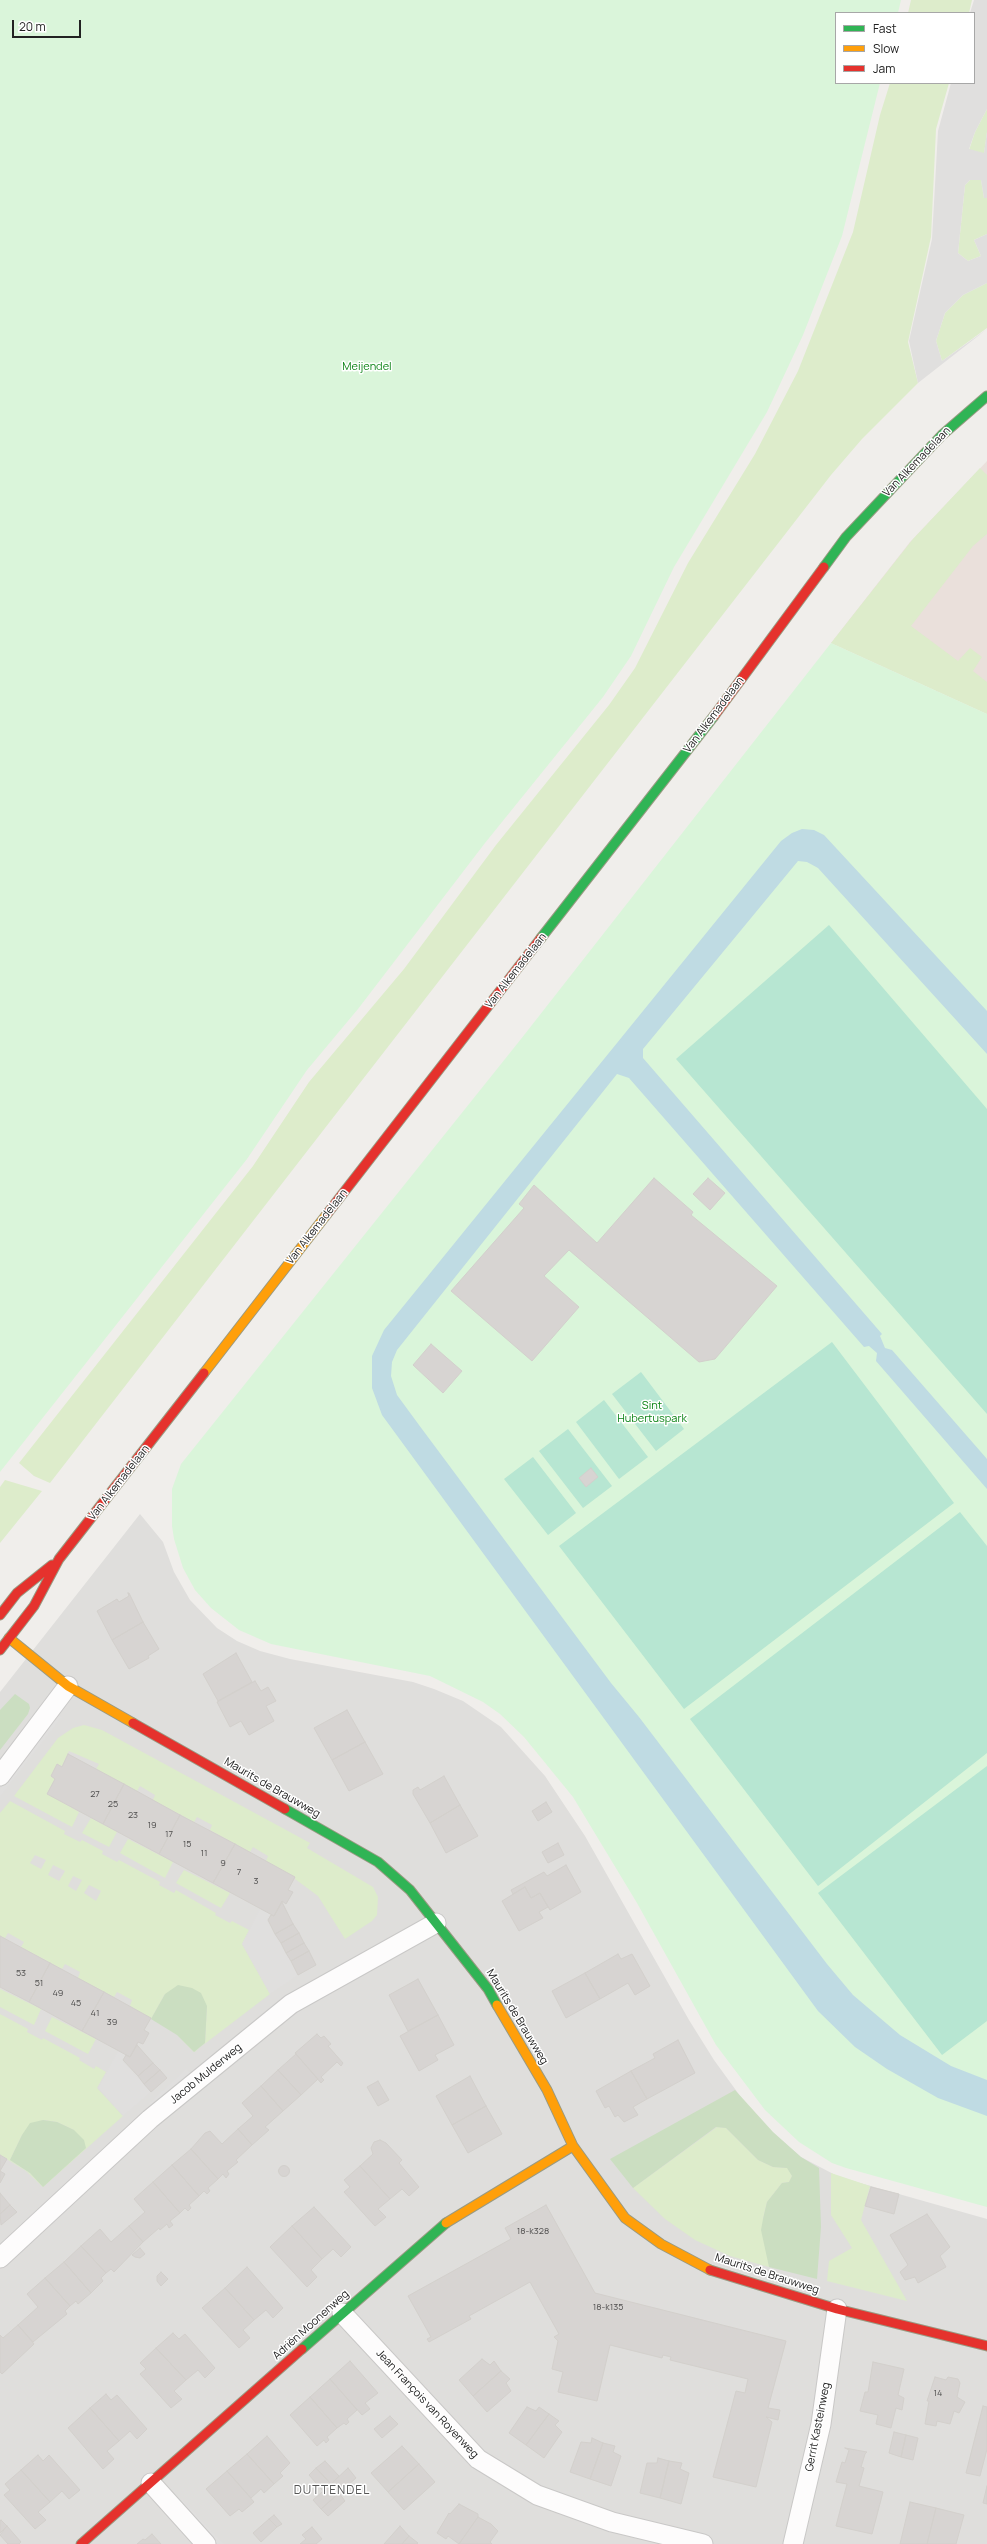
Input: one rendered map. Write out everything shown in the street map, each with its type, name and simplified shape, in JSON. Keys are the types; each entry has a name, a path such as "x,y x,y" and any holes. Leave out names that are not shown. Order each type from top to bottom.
{"street":[{"name":"Van Alkemadelaan","path":"0,1650 34,1606 59,1559 702,732 846,537 942,435 987,396"},
{"name":"Van Alkemadelaan","path":"0,1615 18,1593 59,1559"},
{"name":"Maurits de Brauwweg","path":"9,1638 68,1686 378,1862 410,1890 488,1990 547,2090 573,2146 625,2218 661,2244 710,2270 837,2309 987,2346"},
{"path":"0,1776 68,1686"},
{"name":"Jacob Mulderweg","path":"0,2258 150,2119 291,2004 436,1923"},
{"name":"Adriën Moonenweg","path":"81,2544 446,2223 573,2146"},
{"name":"Gerrit Kasteinweg","path":"793,2544 821,2424 837,2309"},
{"name":"Jean François van Royenweg","path":"342,2313 478,2459 537,2495 612,2522 703,2544"},
{"path":"151,2483 206,2544"}],"shaded area":[{"path":"974,0 987,0 987,109 975,132 969,149 984,153 987,132 987,198 984,198 981,180 970,180 965,185 958,253 968,261 981,256 974,240 987,234 987,283 963,295 945,313 936,341 942,361 987,329 918,383 909,341 932,239 938,131 951,84 975,84 975,12 970,12"},
{"path":"987,461 987,714 831,643 910,542"},
{"path":"140,1514 163,1542 174,1572 190,1600 217,1628 237,1641 260,1651 290,1659 413,1682 463,1701 501,1727 545,1776 585,1836 689,2020 714,2060 743,2100 769,2129 801,2157 839,2177 987,2219 987,2544 0,2544 0,1692"},
{"path":"57,1714 62,1717 0,1797 0,1789"},
{"path":"260,1909 270,1914 267,1920 298,1975 270,1994 242,1944"},
{"path":"118,2051 126,2055 123,2061 151,2092 123,2116 98,2088"},
{"path":"186,2069 190,2073 154,2108 149,2103"},
{"path":"182,2499 224,2544 217,2544 179,2502"}],"green space":[{"name":"Meijendel","path":"0,0 901,0 898,12 835,12 835,84 880,84 842,236 803,335 767,412 674,567 631,656 603,697 485,843 358,1009 307,1070 247,1159 0,1472"},
{"path":"911,0 972,0 969,12 908,12"},
{"path":"890,84 949,84 936,129 931,237 908,342 918,383 862,439 831,475 50,1483 34,1476 19,1463 253,1166 309,1082 404,969 496,845 609,705 635,668 688,563 755,454 798,371 853,232 880,115"},
{"path":"987,109 987,132 984,154 969,150 975,132"},
{"path":"970,180 981,180 984,198 987,198 987,234 974,240 981,256 968,261 958,253 965,185"},
{"path":"987,283 987,328 942,361 936,341 945,313 963,295"},
{"path":"980,468 987,475 987,534 973,546 911,626 958,661 970,648 982,657 973,671 987,682 987,714 831,643 913,539"},
{"name":"Sint Hubertuspark","path":"831,643 987,714 987,2207 846,2168 832,2163 799,2142 765,2110 716,2045 637,1903 573,1797 524,1737 500,1714 483,1702 430,1676 271,1644 239,1630 211,1608 195,1590 183,1568 174,1539 172,1526 172,1489 181,1464 521,1039"},
{"path":"829,925 987,1109 987,1414 676,1059"},
{"path":"832,1342 954,1503 684,1709 559,1546"},
{"path":"641,1372 684,1429 656,1451 612,1394"},
{"path":"604,1400 648,1457 619,1479 576,1422"},
{"path":"568,1429 612,1486 583,1508 539,1451"},
{"path":"533,1457 576,1513 548,1535 504,1479"},
{"path":"5,1480 42,1491 0,1543 0,1487"},
{"path":"960,1512 987,1546 987,1753 818,1886 690,1719"},
{"path":"15,1694 29,1704 30,1708 28,1714 0,1750 0,1710"},
{"path":"84,1725 102,1730 310,1843 307,1848 373,1887 378,1897 377,1915 372,1921 345,1939 318,1896 295,1879 295,1877 266,1861 268,1856 253,1847 250,1852 210,1830 212,1825 197,1817 194,1822 153,1800 155,1795 140,1786 137,1791 96,1769 99,1764 69,1751 62,1766 57,1764 51,1776 55,1779 47,1793 79,1812 72,1827 14,1796 58,1738 73,1728"},
{"path":"987,1766 987,2021 942,2055 818,1893"},
{"path":"10,1801 65,1831 64,1834 80,1842 82,1840 103,1851 102,1854 117,1862 119,1860 160,1882 159,1885 174,1893 176,1890 216,1913 215,1915 230,1923 232,1921 249,1930 242,1944 270,1994 201,2047 205,2043 207,2006 165,1994 151,2019 130,2006 132,2000 117,1992 114,1997 78,1978 80,1972 65,1964 62,1969 21,1947 24,1942 8,1933 5,1938 0,1936 0,1813","holes":["35,1855 46,1860 41,1869 30,1863","53,1865 65,1871 59,1881 48,1875","73,1876 82,1880 76,1891 68,1886","89,1885 101,1891 96,1901 84,1893"]},
{"path":"91,1818 117,1832 109,1847 82,1833"},
{"path":"128,1839 173,1862 165,1878 120,1853"},
{"path":"184,1870 230,1893 221,1908 176,1883"},
{"path":"178,1985 192,1988 201,1993 207,2006 205,2043 194,2052 177,2035 151,2019 165,1994"},
{"path":"0,1989 41,2009 34,2025 0,2007"},
{"path":"0,2014 28,2029 27,2032 42,2040 43,2038 80,2058 79,2060 94,2069 96,2066 106,2072 97,2088 123,2116 43,2187 26,2171 0,2155","holes":["43,2120 57,2122 74,2130 43,2186 30,2173 10,2160 22,2135"]},
{"path":"52,2017 96,2039 88,2054 45,2031"},
{"path":"735,2090 773,2132 801,2157 819,2168 821,2227 817,2279 769,2267 761,2230 767,2202 782,2183 789,2182 792,2176 787,2168 773,2167 758,2160 726,2128 716,2127 633,2188 610,2159"},
{"path":"43,2120 57,2122 74,2130 84,2140 86,2148 43,2187 30,2173 10,2160 22,2135 30,2123"},
{"path":"717,2127 726,2128 758,2160 773,2167 788,2168 792,2176 789,2182 782,2183 767,2202 763,2219 763,2238 768,2253 769,2267 730,2256 695,2240 665,2219 633,2188"},
{"path":"831,2173 870,2186 861,2220 907,2301 827,2281 829,2261 852,2248 831,2215"}],"water":[{"path":"802,829 814,830 824,835 987,1011 987,1054 818,868 807,862 798,861 643,1049 643,1058 882,1334 880,1336 885,1348 892,1350 987,1459 987,1489 876,1361 877,1353 869,1346 864,1347 629,1078 617,1074 397,1350 392,1362 391,1376 397,1395 419,1425 611,1683 639,1717 827,1964 853,1995 900,2035 951,2066 987,2080 987,2116 938,2098 887,2069 855,2047 818,2011 382,1415 372,1388 372,1356 384,1330 781,841 792,833"}],"building":[{"path":"654,1178 693,1212 691,1215 777,1286 715,1359 699,1362 569,1250 544,1276 579,1307 532,1361 451,1291 524,1208 519,1204 534,1185 597,1243"},
{"path":"708,1178 725,1193 710,1210 693,1194"},
{"path":"431,1344 462,1371 443,1393 413,1365"},
{"path":"591,1468 598,1477 586,1487 579,1478"},
{"path":"128,1593 143,1622 112,1640 97,1611 117,1599 119,1602 129,1596"},
{"path":"143,1622 159,1649 148,1656 149,1658 129,1669 112,1640"},
{"path":"236,1653 252,1682 218,1701 203,1674"},
{"path":"255,1681 261,1691 268,1687 276,1701 266,1706 274,1721 249,1735 241,1721 230,1727 217,1702"},
{"path":"347,1710 365,1742 332,1760 314,1728"},
{"path":"365,1742 383,1774 349,1791 332,1760"},
{"path":"68,1754 124,1784 103,1824 47,1794 55,1779 51,1776 57,1764 62,1767"},
{"path":"444,1776 460,1805 430,1823 413,1794 413,1790 418,1787 420,1790"},
{"path":"124,1784 180,1815 159,1854 103,1824"},
{"path":"546,1802 552,1812 538,1821 532,1811"},
{"path":"460,1805 478,1836 446,1853 430,1823"},
{"path":"180,1815 235,1844 213,1883 159,1854"},
{"path":"558,1843 564,1855 548,1863 542,1852"},
{"path":"235,1844 295,1877 288,1890 293,1892 286,1904 282,1901 274,1916 213,1883"},
{"path":"566,1865 581,1892 550,1910 540,1893 531,1898 525,1887 513,1894 511,1890 544,1872 547,1876"},
{"path":"525,1887 531,1898 540,1893 548,1907 539,1912 543,1918 519,1931 502,1901"},
{"path":"282,1902 293,1924 275,1934 268,1920 271,1915 274,1916"},
{"path":"293,1924 299,1933 281,1943 275,1934"},
{"path":"299,1933 304,1943 286,1953 281,1943"},
{"path":"0,1936 50,1963 29,2002 0,1987"},
{"path":"304,1943 309,1951 291,1961 286,1953"},
{"path":"309,1951 316,1965 298,1975 291,1961"},
{"path":"618,1954 621,1959 632,1954 650,1986 635,1995 628,1983 600,1999 585,1973"},
{"path":"50,1963 104,1992 82,2031 29,2002"},
{"path":"585,1973 600,1999 566,2018 552,1991"},
{"path":"418,1979 438,2015 408,2031 389,1995"},
{"path":"104,1992 151,2018 144,2030 149,2033 143,2044 138,2042 130,2057 82,2031"},
{"path":"438,2015 454,2045 435,2055 438,2060 419,2071 400,2036"},
{"path":"317,2034 321,2038 324,2036 331,2044 328,2046 343,2063 341,2066 337,2062 321,2077 324,2080 321,2083 295,2053"},
{"path":"678,2040 695,2073 647,2099 631,2071 655,2058 653,2054"},
{"path":"137,2045 153,2063 138,2076 123,2060 126,2055 130,2057"},
{"path":"296,2054 318,2079 301,2095 278,2070"},
{"path":"153,2063 160,2070 144,2084 138,2076"},
{"path":"160,2070 167,2078 151,2092 144,2084"},
{"path":"278,2070 301,2095 283,2111 261,2086"},
{"path":"631,2071 647,2099 633,2107 638,2115 624,2122 618,2115 615,2117 609,2106 605,2108 596,2091"},
{"path":"470,2076 486,2106 452,2125 436,2096"},
{"path":"378,2081 389,2100 378,2106 367,2087"},
{"path":"261,2086 283,2111 265,2127 269,2130 252,2145 238,2129 253,2116 242,2103"},
{"path":"486,2106 502,2134 468,2153 452,2125"},
{"path":"238,2129 252,2145 236,2160 238,2162 227,2171 229,2174 226,2178 223,2174 218,2179 191,2149 205,2133 210,2131 222,2144"},
{"path":"380,2140 386,2143 402,2160 399,2163 419,2187 409,2196 402,2189 390,2199 360,2166 373,2154 371,2148 374,2142"},
{"path":"191,2149 218,2179 208,2188 210,2191 207,2194 204,2191 199,2196 172,2165"},
{"path":"0,2155 7,2159 0,2171"},
{"path":"172,2165 199,2196 189,2205 191,2208 188,2211 185,2208 180,2213 153,2182"},
{"path":"284,2165 288,2167 290,2171 288,2175 284,2177 280,2175 278,2171 280,2167"},
{"path":"360,2166 390,2199 378,2209 386,2217 375,2226 344,2192 350,2187 344,2180"},
{"path":"0,2171 5,2174 0,2183"},
{"path":"153,2182 180,2213 170,2221 173,2225 169,2228 167,2224 160,2230 159,2228 143,2242 129,2226 145,2212 134,2199"},
{"path":"871,2187 899,2194 894,2214 865,2206"},
{"path":"0,2193 10,2205 0,2214"},
{"path":"10,2205 17,2212 1,2225 0,2214"},
{"path":"546,2205 595,2293 786,2341 768,2408 780,2410 778,2420 766,2417 772,2422 756,2487 713,2477 736,2391 745,2393 748,2379 670,2360 671,2357 663,2355 662,2358 610,2345 597,2401 558,2392 563,2372 552,2369 558,2341 554,2337 559,2334 530,2282 469,2316 471,2319 429,2342 427,2339 431,2337 408,2296 511,2239 505,2228"},
{"path":"314,2207 351,2247 341,2257 333,2249 322,2259 292,2226"},
{"path":"927,2214 950,2247 940,2256 946,2267 918,2283 915,2277 905,2280 900,2272 908,2265 890,2235"},
{"path":"129,2226 143,2242 114,2272 111,2269 106,2273 81,2246 100,2229 111,2242"},
{"path":"292,2226 322,2259 311,2270 317,2277 307,2287 270,2247"},
{"path":"81,2246 106,2273 101,2278 103,2281 91,2293 64,2262"},
{"path":"140,2248 145,2254 140,2258 132,2255"},
{"path":"64,2262 91,2293 78,2304 76,2301 70,2306 45,2278"},
{"path":"247,2267 283,2308 273,2318 266,2310 254,2320 225,2288"},
{"path":"161,2272 168,2279 161,2286 157,2281 157,2276"},
{"path":"45,2278 70,2306 65,2311 67,2314 33,2342 18,2325 38,2307 27,2294"},
{"path":"225,2288 254,2320 243,2330 250,2338 239,2348 202,2308"},
{"path":"18,2325 34,2344 2,2374 0,2372 0,2335 3,2338"},
{"path":"173,2333 179,2339 185,2334 215,2368 205,2378 198,2370 186,2380 156,2348"},
{"path":"156,2348 186,2380 174,2391 182,2399 171,2408 140,2374 146,2369 140,2363"},
{"path":"482,2359 490,2365 494,2361 501,2371 473,2396 459,2380"},
{"path":"350,2361 378,2393 365,2403 370,2409 362,2415 330,2379"},
{"path":"873,2362 904,2369 898,2395 904,2398 902,2410 896,2408 891,2428 876,2424 878,2415 860,2411 865,2392 868,2392"},
{"path":"501,2371 510,2379 506,2383 511,2391 487,2412 473,2396"},
{"path":"935,2377 946,2380 948,2377 958,2379 960,2383 957,2397 965,2402 959,2413 954,2411 950,2424 937,2421 936,2426 925,2424 929,2401 927,2401"},
{"path":"330,2379 357,2410 347,2419 349,2422 346,2425 344,2423 337,2428 310,2397"},
{"path":"106,2394 111,2400 117,2395 147,2429 137,2439 130,2431 119,2441 90,2408"},
{"path":"310,2397 337,2428 327,2437 329,2440 326,2443 324,2440 317,2446 290,2415"},
{"path":"983,2406 987,2407 987,2449 980,2476 966,2473"},
{"path":"527,2407 536,2411 539,2407 549,2414 526,2445 509,2433"},
{"path":"90,2408 119,2441 107,2451 114,2459 103,2469 68,2428"},
{"path":"549,2414 559,2421 555,2425 562,2432 544,2458 526,2445"},
{"path":"390,2416 398,2424 382,2438 374,2429"},
{"path":"894,2432 906,2435 901,2457 889,2453"},
{"path":"906,2435 918,2438 913,2460 901,2457"},
{"path":"267,2436 290,2463 280,2473 283,2476 274,2484 247,2454"},
{"path":"592,2438 603,2443 590,2479 570,2472 581,2442 591,2443"},
{"path":"603,2443 615,2446 613,2452 621,2456 611,2486 590,2479"},
{"path":"402,2446 419,2464 388,2492 371,2473"},
{"path":"845,2448 867,2452 861,2467 864,2468 859,2486 883,2492 872,2534 836,2526 847,2484 836,2482 842,2462 845,2463 849,2450"},
{"path":"247,2454 274,2484 264,2493 261,2489 251,2498 227,2471"},
{"path":"38,2455 43,2461 49,2455 80,2490 69,2499 62,2491 50,2502 21,2470"},
{"path":"658,2458 669,2461 660,2498 640,2493 647,2463 657,2463"},
{"path":"325,2461 339,2476 331,2484 316,2468"},
{"path":"669,2461 682,2463 680,2469 689,2473 681,2504 660,2498"},
{"path":"419,2464 435,2482 404,2510 388,2492"},
{"path":"316,2468 331,2484 323,2491 309,2475"},
{"path":"348,2468 356,2478 339,2493 331,2484"},
{"path":"21,2470 50,2502 38,2512 46,2520 35,2529 4,2495 10,2490 5,2484"},
{"path":"227,2471 254,2502 242,2512 239,2509 230,2516 206,2489"},
{"path":"331,2484 339,2493 321,2509 313,2500"},
{"path":"987,2486 987,2504 983,2503"},
{"path":"339,2493 345,2501 328,2516 321,2509"},
{"path":"910,2502 936,2508 927,2544 900,2544"},
{"path":"459,2504 478,2514 478,2517 459,2544 448,2536 446,2539 437,2533 449,2513 450,2514"},
{"path":"936,2508 964,2515 956,2544 927,2544"},
{"path":"274,2515 282,2524 277,2527 269,2519"},
{"path":"478,2517 491,2524 498,2531 490,2542 492,2544 459,2544"},
{"path":"269,2519 277,2527 261,2542 253,2533"},
{"path":"1,2520 7,2526 0,2533 0,2521"},
{"path":"7,2526 21,2542 19,2544 8,2544 0,2535"},
{"path":"400,2526 409,2536 402,2544 384,2544"},
{"path":"312,2527 322,2539 316,2544 300,2544 306,2539 302,2535"},
{"path":"152,2534 161,2544 137,2544 143,2539 145,2540"},
{"path":"409,2536 418,2543 402,2544"}],"traffic: fast":[{"path":"824,567 846,537 942,435 987,396"},
{"path":"541,938 714,716"},
{"path":"285,1809 378,1862 410,1890 488,1989 497,2005"},
{"path":"302,2349 446,2223"}],"traffic: slow":[{"path":"204,1373 327,1214"},
{"path":"9,1638 68,1686 133,1723"},
{"path":"497,2005 547,2090 573,2146 625,2218 661,2244 710,2270"},
{"path":"446,2223 573,2146"}],"traffic: jam":[{"path":"714,716 824,567"},
{"path":"327,1214 541,938"},
{"path":"0,1650 34,1606 59,1559 204,1373"},
{"path":"0,1615 17,1593 52,1565"},
{"path":"133,1723 285,1809"},
{"path":"710,2270 837,2309 987,2346"},
{"path":"81,2544 302,2349"}],"district":[{"name":"DUTTENDEL","path":"332,2491"}]}
